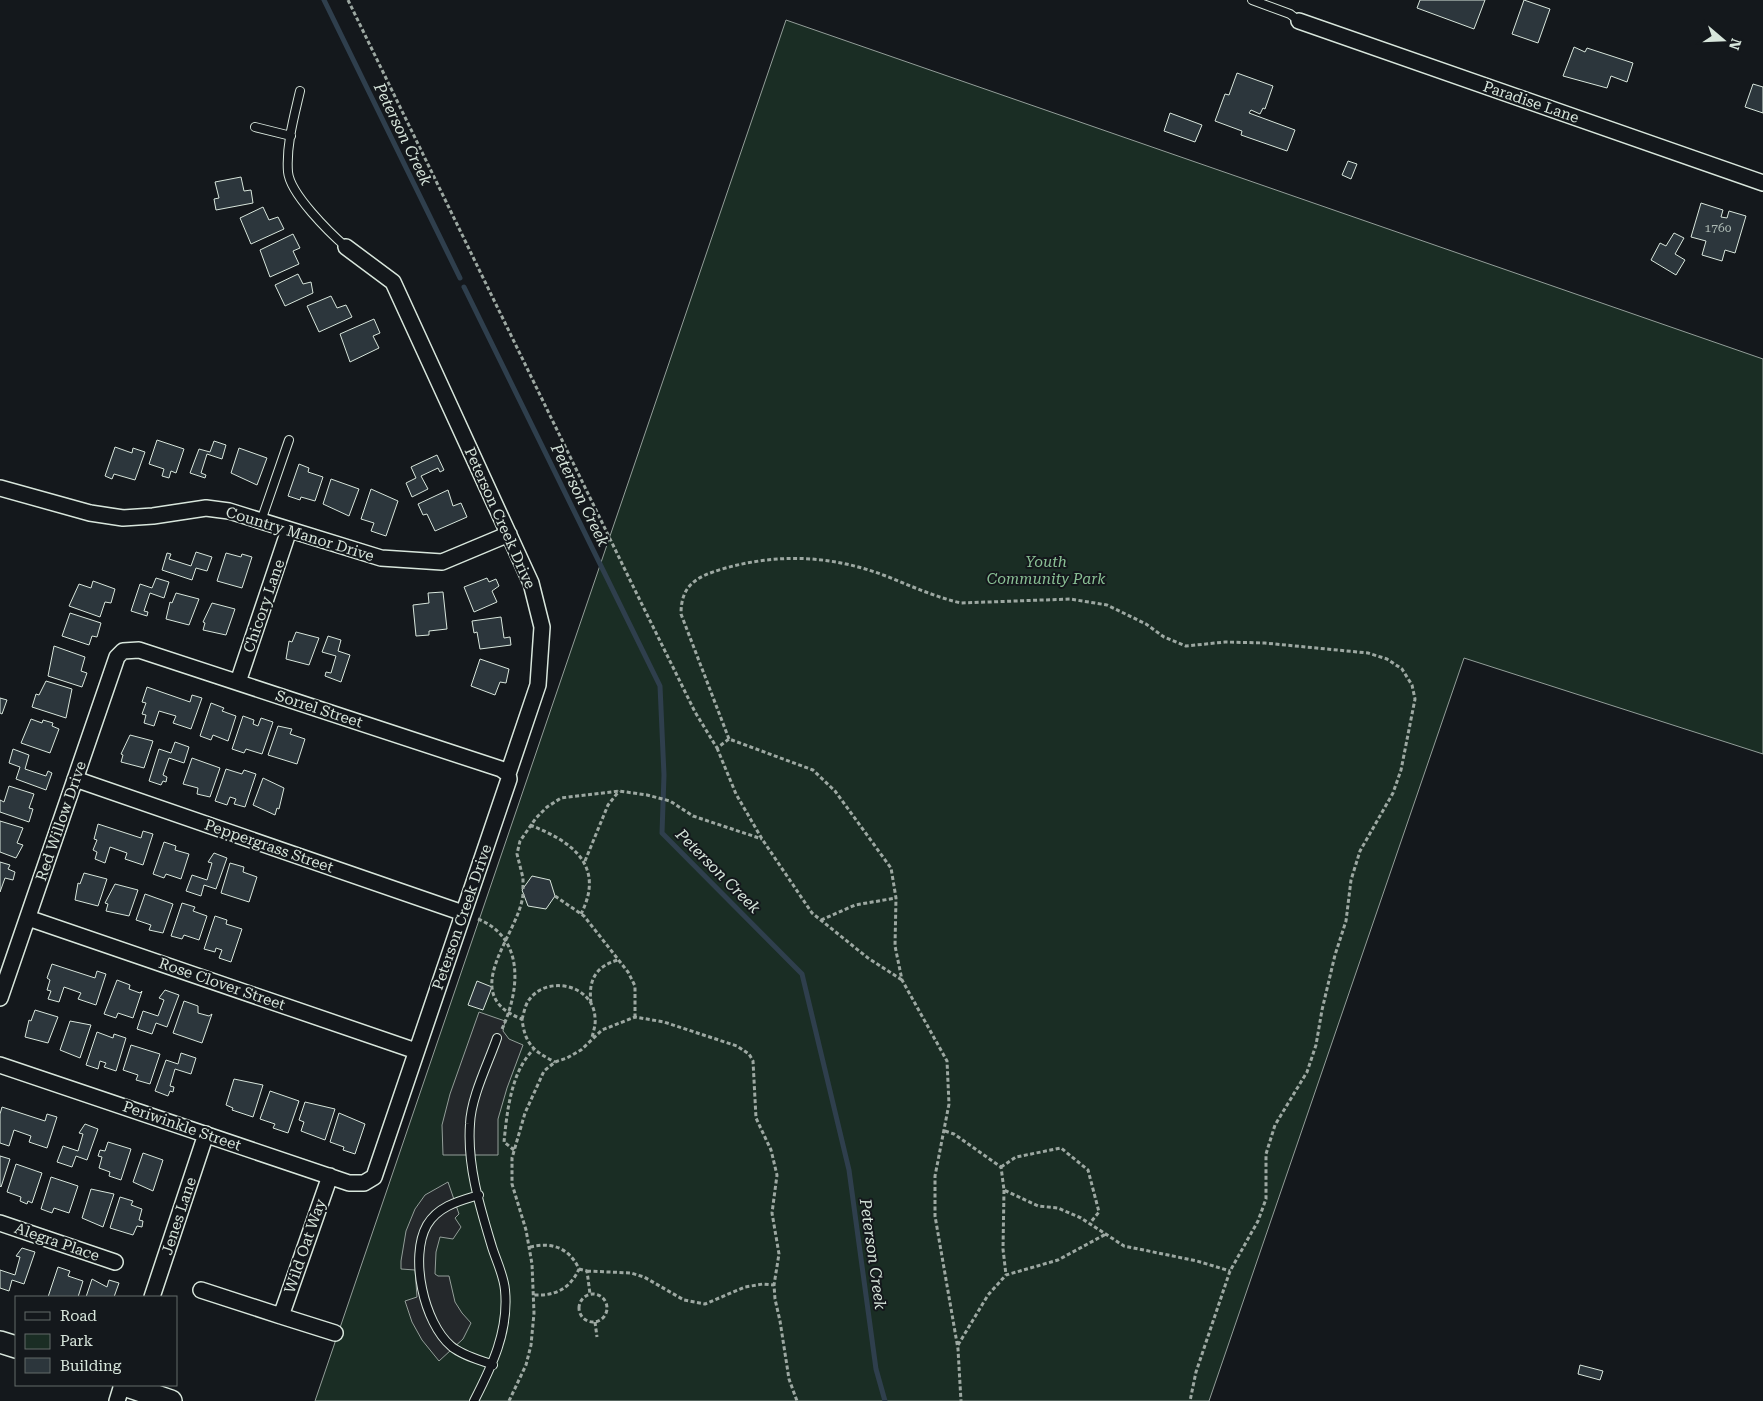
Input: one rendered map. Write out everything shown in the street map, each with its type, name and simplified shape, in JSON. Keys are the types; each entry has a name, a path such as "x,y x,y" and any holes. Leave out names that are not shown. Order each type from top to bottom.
{"main road":[{"path":"0,1342 15,1348"},
{"path":"126,1386 171,1401"}],"street":[{"name":"Paradise Lane","path":"1299,21 1763,183"},
{"name":"Peterson Creek Drive","path":"346,247 393,282 531,583 542,627 538,685 508,774 508,779 374,1177 364,1183"},
{"name":"Country Manor Drive","path":"0,488 90,513 123,518 153,516 206,508 229,511 381,558 442,562 509,534"},
{"name":"Chicory Lane","path":"238,682 290,530"},
{"name":"Sorrel Street","path":"128,649 139,650 238,682 501,769 508,774"},
{"name":"Red Willow Drive","path":"0,998 117,657 128,649"},
{"name":"Peppergrass Street","path":"75,779 464,912"},
{"name":"Rose Clover Street","path":"28,918 416,1051"},
{"name":"Periwinkle Street","path":"0,1065 349,1183 364,1183"},
{"name":"Jenes Lane","path":"152,1296 206,1134"},
{"name":"Wild Oat Way","path":"281,1316 330,1176"},
{"name":"Alegra Place","path":"0,1223 115,1262"},
{"path":"201,1290 335,1334"},
{"path":"117,1401 123,1386"}],"lane":[{"path":"1252,0 1290,14 1299,21"},
{"name":"Peterson Creek Drive","path":"300,91 291,136 288,173 305,206 346,247"},
{"path":"255,127 291,136"},
{"path":"261,521 289,440"},
{"path":"474,1401 492,1366 504,1330 505,1289 470,1161 470,1123 480,1084 498,1038"},
{"path":"479,1195 444,1207 427,1225 418,1256 430,1318 451,1347 492,1366"}],"path":[{"path":"348,0 695,712 717,748 736,794 762,839 812,913 868,958 902,980"},
{"path":"729,739 710,685 681,614 681,600 690,584 709,573 746,562 788,557 819,560 857,568 944,599 961,603 1070,599 1107,605 1146,624 1164,637 1186,646 1224,642 1308,646 1368,653 1388,659 1402,669 1412,685 1415,699 1401,770 1393,794 1360,851 1351,880 1346,921 1334,954 1316,1045 1307,1072 1275,1125 1266,1154 1266,1199 1258,1221 1230,1271 1196,1372 1190,1401"},
{"path":"717,748 729,739"},
{"path":"729,739 813,770 835,791 891,868 896,898 895,946 902,980 947,1061 949,1104 936,1176 936,1216 958,1345 961,1401"},
{"path":"523,889 523,878 516,854 520,841 530,824 547,807 561,798 619,791 647,795 670,801 693,816 762,839"},
{"path":"584,861 608,805 619,791"},
{"path":"530,824 564,840 577,851 584,861 589,893 581,914"},
{"path":"522,1019 509,1014 501,1008 494,995 492,979 505,940 523,904 523,894"},
{"path":"555,896 581,914 628,972 634,986 635,1017"},
{"path":"821,920 855,905 896,898"},
{"path":"464,912 485,921 505,940 515,958 516,985 509,1014 498,1038"},
{"path":"592,1039 596,1018 591,1004 590,990 593,978 605,964 618,960"},
{"path":"555,1062 533,1050 526,1040 522,1019 528,1001 537,991 550,985 566,985 582,993 591,1004"},
{"path":"509,1401 526,1366 531,1345 534,1295 530,1247 512,1184 514,1150 535,1087 544,1071 555,1062 574,1054 602,1030 635,1017 664,1022 737,1046 749,1054 753,1061 756,1118 771,1150 776,1175 772,1213 779,1254 774,1285 789,1378 797,1401"},
{"path":"514,1150 504,1142 507,1115 520,1070 527,1056 533,1050"},
{"path":"945,1131 954,1134 1001,1167 1004,1190 1003,1249 1006,1275"},
{"path":"1001,1167 1016,1157 1061,1148 1088,1170 1099,1212 1090,1223"},
{"path":"1004,1190 1038,1206 1058,1208 1090,1223 1124,1246 1197,1261 1230,1271"},
{"path":"958,1345 988,1295 1006,1275 1058,1260 1106,1234"},
{"path":"530,1247 552,1244 570,1256 579,1269 631,1273 644,1277 684,1300 700,1304 714,1302 745,1287 763,1284 774,1285"},
{"path":"534,1295 557,1294 575,1278 579,1269"},
{"path":"587,1271 590,1294"},
{"path":"590,1294 599,1295 607,1306 603,1318 595,1322 585,1320 579,1313 582,1299 590,1294"},
{"path":"595,1322 597,1337"}],"green space":[{"name":"Youth Community Park","path":"786,20 1763,359 1763,754 1464,658 1209,1401 315,1401"}],"shaded area":[{"path":"479,1012 505,1021 503,1031 509,1039 523,1045 498,1119 498,1155 443,1155 442,1125 450,1094"},
{"path":"448,1182 459,1214 455,1218 461,1227 453,1239 440,1237 436,1252 435,1274 438,1276 449,1276 455,1302 471,1323 463,1339 439,1361 422,1340 412,1322 405,1301 417,1297 415,1270 401,1269 401,1261 406,1231 415,1209 425,1195"}],"building":[{"path":"1420,0 1485,0 1474,29 1417,8"},
{"path":"1524,0 1550,9 1538,43 1512,34"},
{"path":"1574,47 1585,52 1587,48 1633,63 1627,82 1611,76 1607,88 1563,76"},
{"path":"1237,73 1273,86 1265,109 1263,108 1260,114 1251,110 1249,113 1295,130 1287,151 1241,135 1242,131 1215,121 1225,94 1229,95"},
{"path":"1753,84 1763,87 1763,113 1745,107"},
{"path":"1170,113 1202,125 1195,142 1164,131"},
{"path":"1348,161 1357,164 1351,179 1342,175"},
{"path":"241,177 244,191 251,190 253,203 216,210 214,199 219,198 215,182"},
{"path":"1701,203 1723,210 1721,217 1727,218 1729,211 1746,216 1735,253 1725,250 1722,261 1702,255 1706,241 1691,237"},
{"path":"263,207 269,220 278,217 284,229 251,244 240,218"},
{"path":"1674,233 1684,238 1675,254 1685,260 1676,275 1651,260 1660,243 1666,246"},
{"path":"293,234 300,248 293,251 299,264 270,277 260,250"},
{"path":"298,274 303,284 311,282 313,293 285,306 275,285"},
{"path":"331,296 337,308 346,305 352,317 319,332 307,306"},
{"path":"374,319 380,333 373,336 379,348 350,362 340,334"},
{"path":"157,440 184,449 176,473 171,471 169,478 162,476 164,469 149,464"},
{"path":"214,441 226,445 222,459 207,454 201,473 206,475 205,478 190,473 199,449 210,452"},
{"path":"115,447 132,453 133,448 145,452 135,480 114,474 112,479 105,476"},
{"path":"239,448 267,458 257,485 231,473"},
{"path":"437,455 444,470 440,472 438,468 421,476 428,489 412,497 406,483 416,478 411,467"},
{"path":"299,464 309,468 308,472 323,477 315,501 301,497 300,500 288,496"},
{"path":"331,479 359,489 349,516 323,504"},
{"path":"371,489 398,501 386,536 371,531 374,523 361,519"},
{"path":"448,490 453,506 461,503 467,517 435,531 427,514 423,515 418,504"},
{"path":"196,552 212,557 207,571 196,568 192,580 162,570 167,553 171,554 169,559 191,566"},
{"path":"226,553 241,557 242,554 252,557 242,588 217,581"},
{"path":"156,578 169,582 164,598 150,593 144,611 148,612 147,616 131,611 140,584 152,588"},
{"path":"487,578 489,582 496,579 499,586 492,591 497,602 474,612 464,587"},
{"path":"93,581 115,589 111,603 105,602 100,617 69,606 79,584 91,588"},
{"path":"443,592 447,629 429,631 429,635 416,636 413,605 429,603 428,593"},
{"path":"176,593 199,599 189,625 166,619 170,602 172,603"},
{"path":"212,603 235,609 226,635 203,630 205,623 203,622"},
{"path":"70,613 101,623 97,637 92,636 89,645 62,636"},
{"path":"501,617 504,638 510,637 511,645 480,649 477,632 474,633 472,621"},
{"path":"296,632 319,638 309,665 286,659 289,641 292,642"},
{"path":"328,636 341,640 338,651 350,655 341,682 325,676 326,672 331,673 336,656 322,652"},
{"path":"54,646 85,657 81,671 87,673 82,687 48,676"},
{"path":"480,659 509,669 506,683 500,682 495,695 471,686"},
{"path":"46,681 72,689 66,718 32,707 36,694 39,695"},
{"path":"147,687 190,702 192,695 202,698 191,729 173,723 176,716 159,711 154,726 144,723 146,715 142,714 146,703 142,702"},
{"path":"0,698 7,700 2,714 0,713"},
{"path":"211,703 224,708 222,711 236,716 228,741 213,735 211,740 200,736"},
{"path":"243,716 254,720 253,724 258,726 261,718 273,722 262,754 246,749 244,753 232,749"},
{"path":"31,719 42,723 43,720 53,723 52,726 59,729 50,753 21,743"},
{"path":"278,726 292,729 290,734 305,739 297,764 268,755"},
{"path":"130,735 153,741 144,768 121,762 123,755 121,754"},
{"path":"175,742 189,747 184,763 169,758 163,775 167,777 166,782 163,781 161,785 149,781 159,749 171,753"},
{"path":"13,749 29,755 25,769 46,776 48,771 52,773 46,790 16,779 20,767 9,763"},
{"path":"192,758 220,768 210,797 197,794 198,788 183,784"},
{"path":"226,769 242,774 244,770 256,774 245,807 234,804 236,799 230,797 227,805 215,801"},
{"path":"263,778 284,788 279,809 277,808 275,815 253,805"},
{"path":"9,786 34,794 29,808 33,809 29,822 0,812 0,800 4,802"},
{"path":"0,821 23,828 17,843 23,845 16,858 0,852"},
{"path":"98,824 141,838 143,831 153,834 143,865 125,859 127,853 110,847 105,863 95,859 97,852 93,850 97,840 94,839"},
{"path":"164,842 176,846 175,850 189,854 181,879 166,874 164,878 153,874"},
{"path":"214,853 227,858 216,889 204,885 201,896 186,891 192,875 207,880 212,863 208,862"},
{"path":"0,862 10,865 8,869 15,872 13,880 5,878 0,892"},
{"path":"230,863 244,867 243,872 257,877 249,902 221,893"},
{"path":"84,873 107,879 98,906 75,900 78,883 80,884"},
{"path":"532,876 550,880 555,896 546,909 528,906 522,890"},
{"path":"115,884 138,890 129,916 106,911 108,904 105,903"},
{"path":"145,894 173,904 163,933 149,930 151,925 136,920"},
{"path":"182,903 195,907 193,911 207,916 199,940 184,935 182,939 171,936"},
{"path":"215,916 227,920 226,924 242,929 231,962 219,958 222,950 216,948 215,952 204,949"},
{"path":"52,964 95,978 97,971 106,974 96,1005 78,999 81,993 64,987 59,1002 48,999 51,991 47,990 50,980 47,978"},
{"path":"117,980 130,985 129,989 140,993 142,991 133,1018 118,1013 116,1018 104,1014"},
{"path":"477,981 492,987 483,1010 468,1005"},
{"path":"165,990 179,995 167,1027 156,1023 152,1034 137,1029 143,1011 158,1016 164,1000 159,998"},
{"path":"184,1001 198,1006 198,1013 209,1016 212,1014 202,1043 173,1033"},
{"path":"35,1010 58,1017 48,1043 25,1037 29,1020 31,1021"},
{"path":"70,1021 91,1025 80,1058 60,1050"},
{"path":"97,1032 113,1038 114,1034 126,1038 116,1071 104,1067 106,1063 100,1061 98,1069 86,1065"},
{"path":"131,1045 160,1054 150,1084 136,1080 138,1075 123,1070"},
{"path":"181,1053 196,1058 191,1074 175,1069 170,1086 174,1087 173,1092 170,1091 168,1096 155,1091 166,1060 178,1064"},
{"path":"234,1079 263,1085 253,1117 232,1110 233,1108 226,1105"},
{"path":"270,1091 299,1101 288,1133 273,1128 275,1124 260,1119"},
{"path":"305,1102 335,1109 325,1140 301,1131 304,1122 299,1120"},
{"path":"2,1107 45,1121 47,1114 57,1117 47,1148 29,1142 31,1136 14,1130 9,1146 0,1143 0,1114"},
{"path":"339,1113 365,1124 355,1154 343,1150 344,1147 330,1142"},
{"path":"85,1124 98,1129 87,1160 76,1156 72,1167 57,1162 63,1146 78,1151 83,1134 79,1133"},
{"path":"108,1142 131,1149 121,1180 109,1176 110,1172 99,1168 102,1157 98,1156 100,1150 105,1151"},
{"path":"143,1153 163,1160 153,1191 133,1182"},
{"path":"0,1156 10,1159 1,1187 0,1186"},
{"path":"16,1164 42,1173 32,1203 28,1201 27,1204 20,1201 21,1197 7,1192"},
{"path":"51,1177 78,1186 69,1213 54,1208 52,1213 41,1209"},
{"path":"91,1189 114,1194 103,1227 82,1218"},
{"path":"120,1197 133,1201 131,1205 142,1209 139,1220 143,1221 142,1227 137,1226 133,1235 110,1228"},
{"path":"22,1248 35,1252 24,1284 12,1280 9,1291 0,1288 0,1270 15,1275 20,1257 16,1256"},
{"path":"58,1267 70,1271 68,1276 83,1281 78,1296 48,1296"},
{"path":"92,1279 107,1287 109,1280 119,1283 114,1296 86,1296"},
{"path":"1580,1365 1603,1371 1600,1380 1578,1374"}],"waterway":[{"name":"Peterson Creek","path":"324,0 460,278"},
{"name":"Peterson Creek","path":"464,287 660,686 664,775 662,833 802,974 849,1170 876,1369 885,1401"}]}
